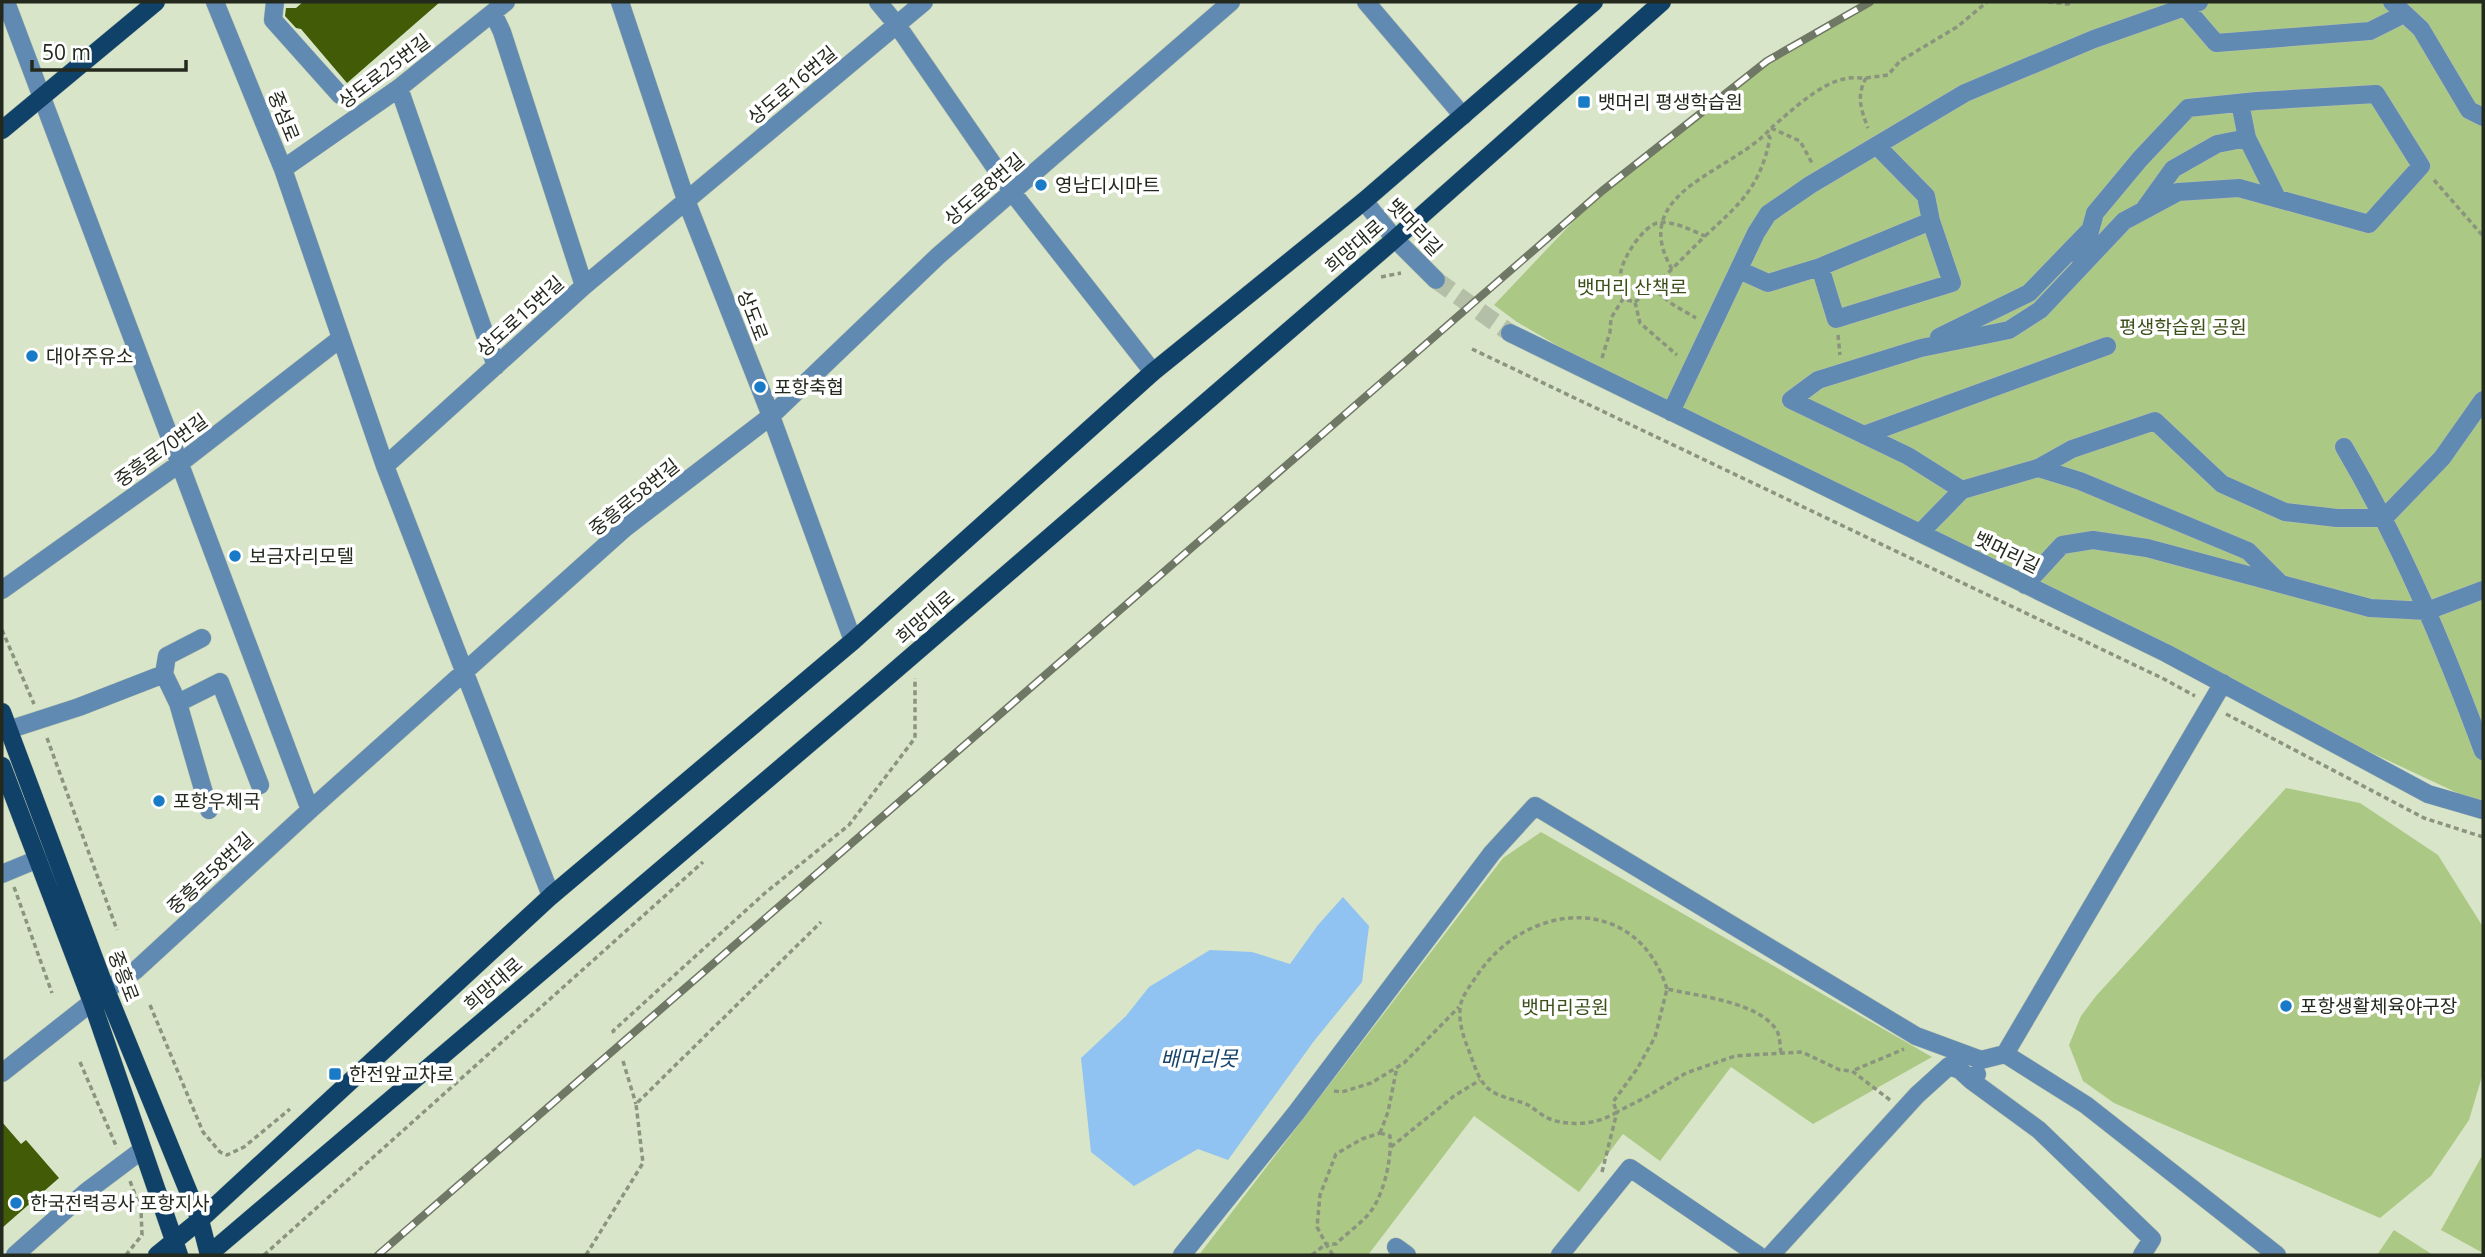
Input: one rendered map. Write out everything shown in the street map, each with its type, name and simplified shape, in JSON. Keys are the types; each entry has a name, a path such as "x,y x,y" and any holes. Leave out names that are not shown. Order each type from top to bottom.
{"main road":[{"path":"2,130 156,2"},
{"name":"희망대로","path":"157,1255 176,1248 200,1220 551,896 853,641 1153,372 1364,201 1594,2"},
{"name":"희망대로","path":"209,1255 914,654 1395,239 1662,2"},
{"name":"중흥로","path":"2,712 106,990 200,1220 209,1255"},
{"name":"중흥로","path":"2,766 92,1002 176,1248"}],"street":[{"path":"6,2 310,810"},
{"name":"중섬로","path":"215,2 283,169 341,338"},
{"path":"275,2 273,20 340,95"},
{"name":"상도로","path":"620,2 686,200 771,416 853,641"},
{"path":"878,2 897,25 1012,192 1153,372"},
{"name":"상도로16번길","path":"686,200 924,2"},
{"name":"상도로8번길","path":"771,416 938,256 1231,2"},
{"path":"1366,2 1463,116"},
{"path":"1671,412 1768,215 1820,179 1965,93 2094,39 2192,4 2216,44 2370,31 2398,8 2421,29 2469,110 2483,117"},
{"path":"499,8 502,32 584,286"},
{"name":"상도로25번길","path":"283,169 399,88 499,8"},
{"path":"399,88 496,366"},
{"path":"1962,489 1908,456 1791,400 1818,380 1921,348 2009,330 2040,310 2080,268 2124,221 2178,192 2239,188 2369,224 2421,166 2376,94 2188,108 2140,159 2095,213 2080,268"},
{"path":"2240,103 2247,138 2277,198"},
{"path":"2143,211 2173,169 2217,144 2247,138"},
{"path":"1820,267 1836,319 1952,283 1931,221 1926,196 1877,146"},
{"name":"상도로15번길","path":"385,466 584,286 686,200"},
{"name":"뱃머리길","path":"1364,201 1395,239 1436,280"},
{"path":"1739,270 1768,283 1820,267 1931,221"},
{"path":"1921,348 1923,344 2029,293 2091,229"},
{"name":"뱃머리길","path":"1510,333 2166,653 2428,794 2483,810"},
{"path":"341,338 385,466 551,896"},
{"name":"중흥로70번길","path":"2,590 179,464 341,338"},
{"path":"1864,435 2107,346"},
{"path":"1920,533 1962,489 2038,468 2072,449 2155,422 2222,484 2285,512 2337,518 2384,518 2442,458 2483,400"},
{"name":"중흥로58번길","path":"106,990 136,970 625,528 771,416"},
{"path":"2344,447 2384,518 2447,653 2483,751"},
{"path":"2038,468 2080,481 2248,551 2282,585"},
{"path":"2025,584 2062,545 2093,540 2159,551 2370,608 2427,611 2483,590"},
{"path":"202,638 167,656 164,674 178,703 209,810"},
{"path":"8,730 164,674"},
{"path":"178,703 220,682 260,785"},
{"path":"1182,1255 1315,1088 1492,853 1535,806 1924,1039 1981,1060 2005,1054 2223,684"},
{"path":"5,873 38,859"},
{"path":"2,1073 92,1002"},
{"path":"2005,1054 2087,1105 2277,1255"},
{"path":"1972,1081 1981,1060"},
{"path":"1771,1255 1917,1095 1949,1066 1960,1070 2039,1130 2152,1239 2142,1255"},
{"path":"15,1255 86,1192 142,1150"},
{"path":"1560,1255 1630,1168 1758,1255"}],"path":[{"path":"1672,269 1663,253 1659,235 1674,200 1690,184 1714,171 1767,133 1805,100 1843,79 1888,75 1900,61 1957,27 1987,2"},
{"path":"2048,2 2071,2"},
{"path":"1866,78 1860,90 1860,107 1877,146"},
{"path":"1771,128 1800,141 1820,179"},
{"path":"1657,292 1672,269 1739,205 1759,178 1770,138 1767,133"},
{"path":"2421,166 2483,236"},
{"path":"1597,375 1610,332 1611,318 1623,299 1621,271 1632,246 1648,227 1662,223 1685,227 1705,236"},
{"path":"1635,302 1645,294 1657,292 1694,317 1715,319"},
{"path":"1623,299 1635,302"},
{"path":"1635,302 1640,323 1668,349 1693,366"},
{"path":"1836,319 1843,372"},
{"path":"1472,349 2164,678 2424,818 2483,837"},
{"path":"2,630 40,719 117,930"},
{"path":"614,1033 613,1031 765,893 849,825 915,738 914,654"},
{"path":"5,873 52,993"},
{"path":"1315,1088 1342,1092 1371,1083 1404,1063 1459,1007 1481,969 1502,946 1543,922 1574,917 1596,919 1627,933 1642,944 1660,968 1667,989 1655,1037 1637,1069 1613,1102 1617,1112 1601,1174 1606,1198"},
{"path":"636,1104 821,922"},
{"path":"1667,989 1748,1008 1763,1016 1778,1032 1781,1053"},
{"path":"150,1005 203,1132 220,1152 227,1155 244,1147 295,1105"},
{"path":"1459,1007 1461,1027 1480,1080 1492,1092 1527,1105 1549,1119 1574,1124 1609,1117 1686,1073 1735,1056 1802,1052 1840,1070 1852,1071 1888,1058 1924,1039"},
{"path":"586,1255 643,1163 636,1104 623,1061"},
{"path":"80,1062 141,1210 142,1235 126,1255"},
{"path":"1380,1133 1388,1112 1397,1066"},
{"path":"1852,1071 1903,1110"},
{"path":"1391,1147 1454,1096 1480,1080"},
{"path":"1312,1255 1326,1244 1336,1244 1368,1217 1381,1191 1389,1163 1390,1136 1380,1133 1362,1139 1336,1154 1320,1195 1317,1227 1326,1244 1333,1255"}],"green space":[{"name":"평생학습원 공원","path":"1870,2 2483,2 2483,805 2223,683 1671,412 1517,322 1494,305 1602,191 1767,61"},
{"name":"포항생활체육야구장","path":"2286,788 2360,803 2438,855 2483,927 2483,1073 2469,1120 2431,1176 2380,1218 2114,1103 2083,1081 2069,1045 2081,1016 2096,996"},
{"name":"뱃머리공원","path":"1541,832 1932,1057 1813,1124 1731,1067 1660,1161 1623,1134 1579,1192 1474,1116 1368,1255 1199,1255 1503,858"},
{"path":"2483,1154 2483,1253 2441,1230"},
{"path":"2394,1230 2433,1255 2377,1255"}],"water":[{"name":"배머리못","path":"1343,897 1369,926 1362,982 1314,1041 1228,1160 1198,1149 1134,1186 1091,1152 1081,1058 1126,1016 1149,987 1210,950 1252,952 1290,964 1318,925"}],"building":[{"path":"303,2 440,2 347,83 301,29 296,28 285,16 286,8 296,8"},
{"name":"한국전력공사 포항지사","path":"2,1122 21,1144 26,1140 59,1178 2,1228"}],"tunnel":[{"path":"1436,280 1510,333"}],"railway":[{"path":"378,1255 1602,191 1767,61 1870,2"}],"place":[{"name":"뱃머리 평생학습원","path":"1584,102"},
{"name":"영남디시마트","path":"1041,185"},
{"name":"대아주유소","path":"32,356"},
{"name":"포항축협","path":"760,387"},
{"name":"보금자리모텔","path":"235,556"},
{"name":"포항우체국","path":"159,801"},
{"name":"포항생활체육야구장","path":"2286,1006"},
{"name":"한전앞교차로","path":"335,1074"},
{"name":"한국전력공사 포항지사","path":"16,1203"}],"park label":[{"name":"뱃머리 산책로","path":"1632,287"}]}
